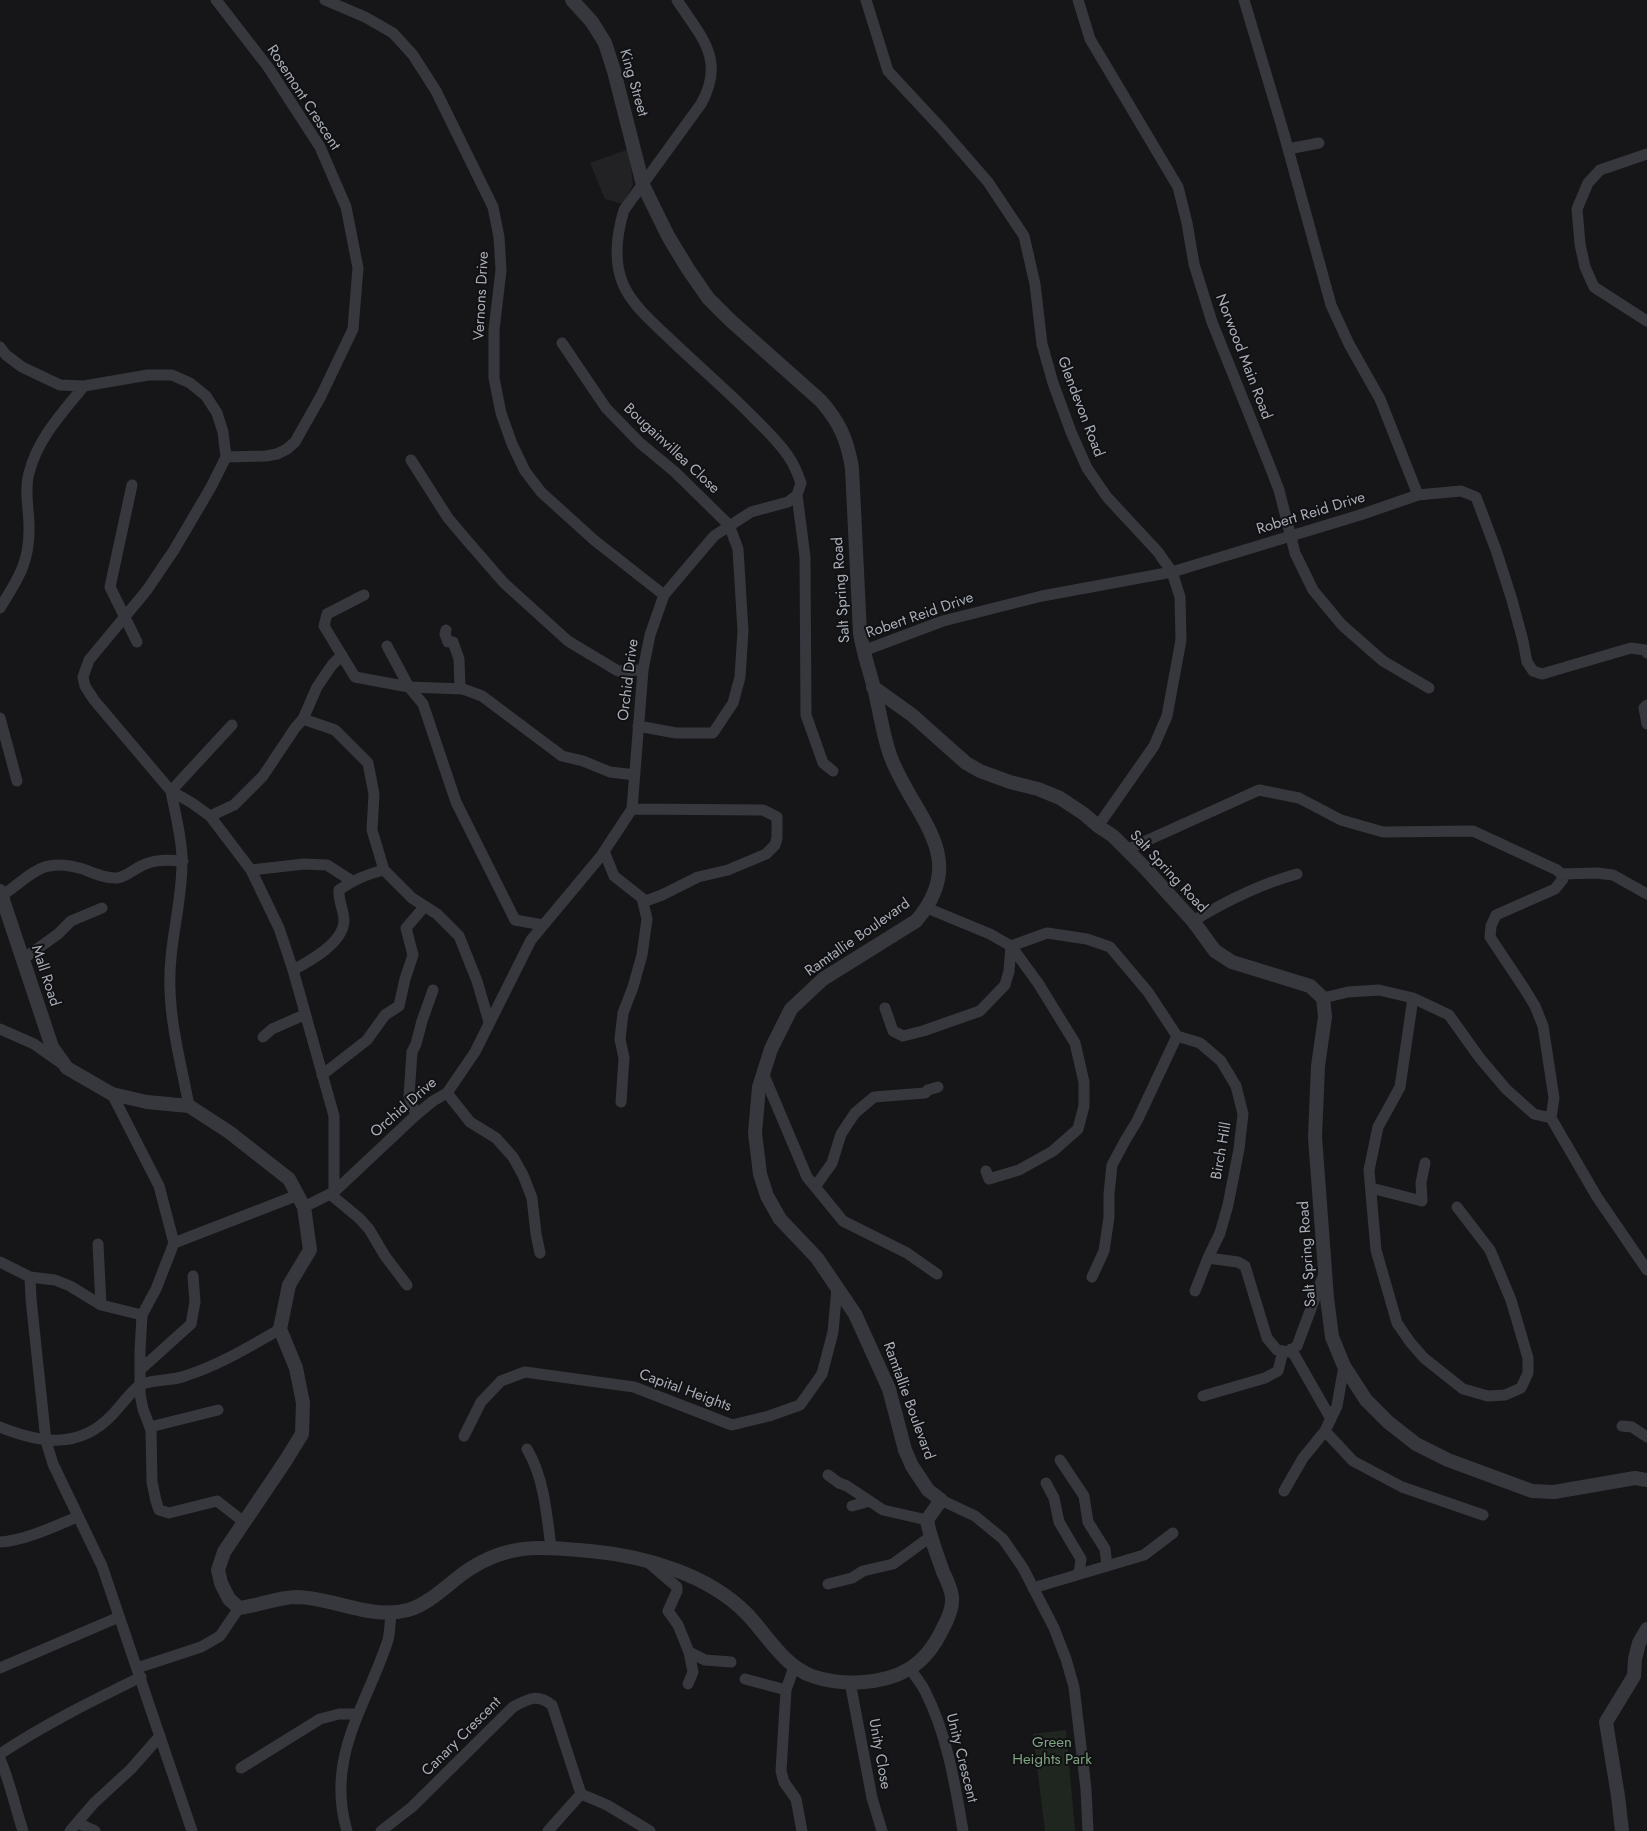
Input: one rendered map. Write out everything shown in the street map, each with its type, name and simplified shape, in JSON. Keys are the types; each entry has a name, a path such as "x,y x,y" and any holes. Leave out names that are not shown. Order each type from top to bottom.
{"street":[{"name":"Rosemont Crescent","path":"216,0 268,68 320,147 346,207 358,268 353,329 321,396 295,442 277,454 226,457"},
{"name":"Vernons Drive","path":"325,0 365,17 393,33 413,55 436,91 493,207 499,237 501,270 494,330 494,378 501,413 512,444 525,471 541,492 594,540 664,595"},
{"name":"King Street","path":"572,0 592,22 605,43 644,185"},
{"path":"677,0 704,43 711,58 712,74 709,90 644,185 624,210 617,242 617,258 622,282 629,296 664,333 730,394 778,442 791,460 802,483 797,495 805,557 806,715 823,763 833,771"},
{"name":"Glendevon Road","path":"866,0 888,71 988,182 1024,236 1035,284 1042,344 1053,383 1071,432 1087,468 1107,497 1158,552 1172,572 1180,597 1181,640 1167,716 1154,746 1098,826"},
{"name":"Norwood Main Road","path":"1078,0 1090,39 1178,187 1187,222 1194,264 1212,322 1272,473 1292,536 1295,553 1313,590 1342,625 1383,661 1429,688"},
{"path":"1244,0 1288,149 1330,305 1349,344 1380,399 1418,496"},
{"path":"1288,149 1319,143"},
{"path":"1647,154 1600,170 1588,183 1576,209 1584,267 1594,287 1647,321"},
{"name":"Salt Spring Road","path":"644,185 668,236 708,298 821,401 833,414 842,430 849,449 852,468 860,633 863,652 873,687 912,715 966,763 980,771 1060,798 1113,836 1146,868 1193,921 1215,950 1232,962 1310,986 1323,998 1325,1017 1318,1066 1315,1137 1324,1274 1332,1337 1344,1366 1366,1400 1388,1422 1416,1444 1448,1460 1532,1491 1554,1492 1635,1478 1647,1480"},
{"name":"Bougainvillea Close","path":"562,343 606,408 640,443 675,472 729,524"},
{"path":"0,347 6,355 22,367 60,385 84,386 148,375 172,376 190,383 206,396 217,412 223,432 226,457 211,487 174,550 125,619 90,660 83,677 85,686 94,700 171,791 210,816 251,870 278,928 293,970 304,1015 334,1116 332,1193 369,1229 385,1256 407,1285"},
{"path":"0,608 22,573 28,550 28,475 36,450 84,386"},
{"path":"411,460 448,518 464,538 504,583 546,622 568,641 618,671 643,670"},
{"path":"132,485 110,588 137,642"},
{"name":"Robert Reid Drive","path":"863,652 952,619 1042,596 1172,572 1418,496 1462,491 1476,497 1512,600 1527,662 1533,671 1542,674 1631,648 1645,650 1647,653"},
{"name":"Orchid Drive","path":"174,1243 332,1193 416,1115 433,1101 447,1093 475,1052 531,940 604,851 632,809 643,670 650,635 664,595 714,536 729,524 751,512 788,502 797,495"},
{"path":"638,726 676,733 713,733 733,703 740,677 743,631 738,549 729,524"},
{"path":"364,595 327,614 324,626 354,677 409,686 460,688 482,696 562,756 583,761 610,772 635,775"},
{"path":"446,630 445,634 448,642 453,642 459,659 460,688"},
{"path":"387,646 409,686 423,704 456,802 515,920 543,925"},
{"path":"210,816 234,806 257,782 294,728 303,719 317,687 332,665 342,656"},
{"name":"Ramtallie Boulevard","path":"873,687 890,754 905,788 928,825 938,856 939,872 936,891 927,908 916,921 823,978 791,1010 771,1049 759,1087 755,1133 757,1160 767,1196 780,1219 817,1258 855,1314 889,1389 905,1450 912,1466 928,1490 940,1500 975,1516 1003,1539 1023,1568 1054,1628 1074,1687 1086,1789 1088,1831"},
{"path":"1647,705 1644,708 1647,724"},
{"path":"0,718 17,782"},
{"path":"303,719 335,730 368,763 374,794 372,830 384,870 412,898 437,914 459,936 477,981 489,1022"},
{"path":"171,791 232,725"},
{"path":"1126,850 1260,790 1299,798 1341,820 1383,832 1474,831 1561,874 1597,873 1613,875 1647,894"},
{"path":"171,791 183,861 172,948 170,989 175,1030 189,1106"},
{"path":"632,809 763,810 777,817 775,845 766,854 728,870 698,877 643,902"},
{"path":"604,851 614,876 642,898 646,919 642,955 633,987 623,1012 620,1039 624,1058 621,1102"},
{"path":"1,894 31,873 53,864 76,867 115,878 122,877 142,865 158,860 183,861"},
{"path":"251,870 304,864 327,865 352,881"},
{"path":"293,970 315,959 338,937 344,922 338,890 352,881 384,870"},
{"path":"1193,921 1224,902 1297,874"},
{"path":"1561,874 1563,879 1555,889 1496,915 1491,926 1490,937 1535,1006 1543,1026 1554,1098 1551,1118 1597,1197 1647,1270"},
{"name":"Mall Road","path":"1,894 52,1047 67,1068"},
{"path":"322,1075 367,1040 385,1015 398,1006 404,979 413,955 406,928 425,906"},
{"path":"23,959 58,934 71,922 102,908"},
{"path":"927,908 990,934 1011,946 1038,983 1075,1043 1084,1082 1084,1106 1078,1129 1053,1151 1019,1170 989,1179 986,1171"},
{"path":"1011,946 1047,933 1087,940 1110,947 1148,992 1177,1036 1137,1121 1112,1165 1109,1217 1104,1251 1092,1277"},
{"path":"885,1008 893,1031 903,1036 980,1011 1005,985 1009,971 1011,946"},
{"path":"416,1115 408,1096 412,1052 433,990"},
{"path":"1323,998 1348,992 1378,990 1413,998 1449,1015 1506,1089 1534,1114 1551,1118"},
{"path":"1413,998 1400,1087 1378,1127 1370,1170 1376,1250 1397,1323 1424,1358 1463,1389 1488,1396 1505,1394 1521,1388 1528,1373 1528,1358 1511,1300 1490,1250 1457,1207"},
{"path":"263,1037 272,1029 304,1015"},
{"path":"0,1029 34,1044 67,1068 112,1094 147,1102 189,1106 229,1132 288,1179 302,1201 310,1250 289,1285 280,1329 298,1376 303,1403 302,1434 224,1552 218,1570 221,1583 229,1600 239,1608"},
{"name":"Birch Hill","path":"1177,1036 1200,1044 1221,1061 1236,1086 1243,1114 1239,1149 1228,1205 1220,1233 1195,1291"},
{"path":"763,1073 807,1177 844,1221 907,1253 937,1274"},
{"path":"815,1187 832,1163 841,1134 855,1113 874,1097 925,1093 938,1087"},
{"path":"447,1093 470,1122 496,1138 513,1157 523,1174 532,1198 540,1253"},
{"path":"112,1094 159,1186 174,1243 156,1289 142,1315 140,1385 143,1409 150,1427 152,1482 156,1501 159,1510 169,1514 217,1501 244,1522"},
{"path":"1371,1188 1422,1201 1421,1183 1425,1163"},
{"path":"98,1244 101,1305"},
{"path":"1208,1258 1238,1262 1245,1266 1267,1338 1277,1350 1287,1350 1297,1346 1324,1274"},
{"path":"0,1262 30,1277 54,1280 70,1286 101,1305 142,1315"},
{"path":"140,1370 191,1324 195,1302 193,1276"},
{"path":"30,1277 46,1441 53,1464 102,1566 192,1831"},
{"name":"Capital Heights","path":"464,1436 481,1402 501,1381 525,1372 634,1387 732,1425 769,1416 800,1405 822,1374 833,1332 836,1288"},
{"path":"0,1426 24,1436 46,1441 82,1436 103,1424 140,1385 182,1377 210,1367 238,1354 280,1329"},
{"path":"1203,1396 1265,1378 1278,1371 1287,1350"},
{"path":"1287,1350 1331,1419"},
{"path":"1284,1491 1303,1458 1325,1431 1331,1419 1337,1406 1344,1366"},
{"path":"150,1427 218,1410"},
{"path":"1622,1426 1632,1427 1647,1437"},
{"path":"1325,1431 1352,1461 1402,1486 1483,1515"},
{"path":"527,1449 540,1483 547,1514 551,1548"},
{"path":"1060,1460 1084,1496 1088,1522 1105,1549 1108,1566"},
{"path":"828,1475 883,1510 927,1520"},
{"path":"1046,1483 1054,1498 1059,1522 1081,1559 1079,1574"},
{"path":"0,1754 32,1733 139,1673 201,1647 220,1636 239,1608 295,1597 324,1600 374,1612 391,1613 411,1609 439,1593 468,1570 497,1554 534,1547 598,1552 646,1562 680,1572 729,1599 745,1613 794,1667 811,1676 830,1681 872,1681 910,1669 930,1650 948,1618 952,1598 930,1537 927,1520 940,1500"},
{"path":"852,1506 870,1501"},
{"path":"0,1542 40,1532 77,1517"},
{"path":"1034,1588 1144,1555 1172,1533"},
{"path":"828,1584 852,1578 863,1571 893,1564 930,1537"},
{"path":"646,1562 677,1587 678,1591 668,1611 678,1626 690,1652 693,1672 688,1684"},
{"path":"347,1831 342,1799 342,1776 347,1745 357,1714 388,1638 391,1613"},
{"path":"0,1668 119,1617"},
{"path":"1622,1831 1606,1722 1634,1676 1635,1659 1639,1643 1647,1629"},
{"path":"690,1652 704,1660 731,1662"},
{"path":"794,1667 786,1690 781,1771 784,1782 796,1798 802,1831"},
{"name":"Unity Crescent","path":"910,1669 924,1690 940,1724 953,1776 963,1831"},
{"path":"745,1679 786,1690"},
{"name":"Unity Close","path":"850,1682 872,1798 882,1831"},
{"name":"Canary Crescent","path":"381,1831 412,1807 513,1707 532,1698 544,1698 552,1705 581,1794"},
{"path":"242,1768 320,1719 339,1714 357,1714"},
{"path":"95,1831 74,1827 94,1803 131,1769 160,1736"},
{"path":"0,1759 23,1831"},
{"path":"548,1831 581,1794 607,1805 650,1831"}],"shaded area":[{"path":"629,149 633,185 623,204 605,199 590,163"}],"green space":[{"name":"Green Heights Park","path":"1066,1730 1075,1831 1045,1831 1033,1734"}]}
